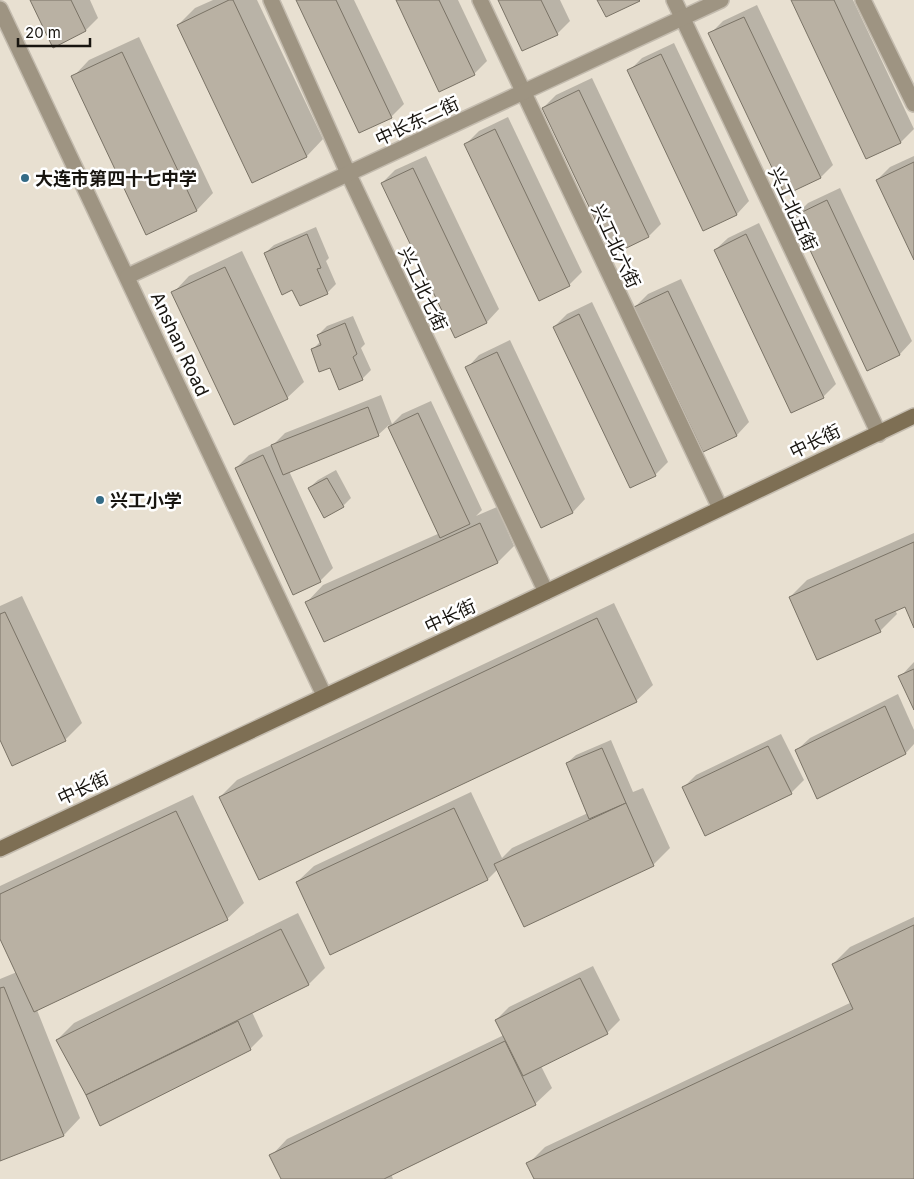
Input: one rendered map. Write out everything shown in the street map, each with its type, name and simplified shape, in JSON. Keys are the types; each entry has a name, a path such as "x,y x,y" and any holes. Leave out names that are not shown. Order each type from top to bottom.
{"street":[{"name":"兴工北七街","path":"271,0 348,173 546,592"},
{"name":"兴工北六街","path":"480,0 720,508"},
{"name":"兴工北五街","path":"674,0 879,434"},
{"name":"中长东二街","path":"128,276 721,0"},
{"path":"863,0 914,104"},
{"name":"Anshan Road","path":"0,9 128,276 324,695"},
{"name":"中长街","path":"0,848 546,592 914,416"}],"building":[{"path":"30,0 71,0 86,31 53,48"},
{"path":"229,0 233,0 307,157 252,183 177,25"},
{"path":"296,0 336,0 392,118 359,133"},
{"path":"396,0 439,0 475,75 439,92"},
{"path":"498,0 541,0 558,35 522,51"},
{"path":"597,0 639,0 640,1 606,17"},
{"path":"791,0 834,0 901,143 866,159"},
{"path":"744,17 821,178 785,195 708,33"},
{"path":"122,52 197,211 146,235 71,76"},
{"path":"661,54 737,215 703,231 627,70"},
{"path":"579,90 649,237 612,255 542,108"},
{"path":"495,129 570,286 539,301 464,144"},
{"path":"914,162 914,260 876,180"},
{"path":"413,168 487,323 455,338 381,183"},
{"path":"827,200 900,355 867,371 794,216"},
{"path":"307,234 321,268 317,269 328,294 300,306 292,290 282,295 264,253"},
{"path":"746,234 824,398 791,413 714,250"},
{"path":"225,267 288,399 234,425 171,292"},
{"path":"668,291 737,436 703,452 634,307"},
{"path":"579,314 656,476 630,488 553,327"},
{"path":"345,323 357,354 353,357 363,380 339,390 330,368 319,372 311,349 321,345 317,335"},
{"path":"497,352 573,513 541,528 465,367"},
{"path":"368,407 379,436 283,475 271,445"},
{"path":"418,413 470,524 440,538 388,427"},
{"path":"263,455 321,582 293,595 235,468"},
{"path":"327,478 344,507 324,518 308,488"},
{"path":"480,523 498,563 324,642 305,602"},
{"path":"914,542 914,628 905,607 875,620 881,632 817,660 789,597"},
{"path":"5,612 66,741 12,766 0,740 0,614"},
{"path":"597,618 637,702 259,880 219,797"},
{"path":"914,669 914,710 898,676"},
{"path":"885,706 906,754 817,799 795,750"},
{"path":"768,746 792,794 705,836 682,787"},
{"path":"602,748 626,803 589,819 566,763"},
{"path":"626,803 654,866 524,927 494,864"},
{"path":"454,808 488,880 330,955 296,882"},
{"path":"176,811 228,920 34,1012 0,939 0,894"},
{"path":"914,925 914,1179 534,1179 526,1163 853,1009 832,964"},
{"path":"281,929 309,985 86,1095 56,1040"},
{"path":"580,978 608,1034 523,1076 495,1020"},
{"path":"4,987 64,1136 0,1161 0,988"},
{"path":"238,1021 251,1050 100,1126 86,1095"},
{"path":"505,1041 536,1105 384,1179 281,1179 269,1155"}],"place":[{"name":"大连市第四十七中学","path":"25,178"},
{"name":"兴工小学","path":"100,500"}]}
